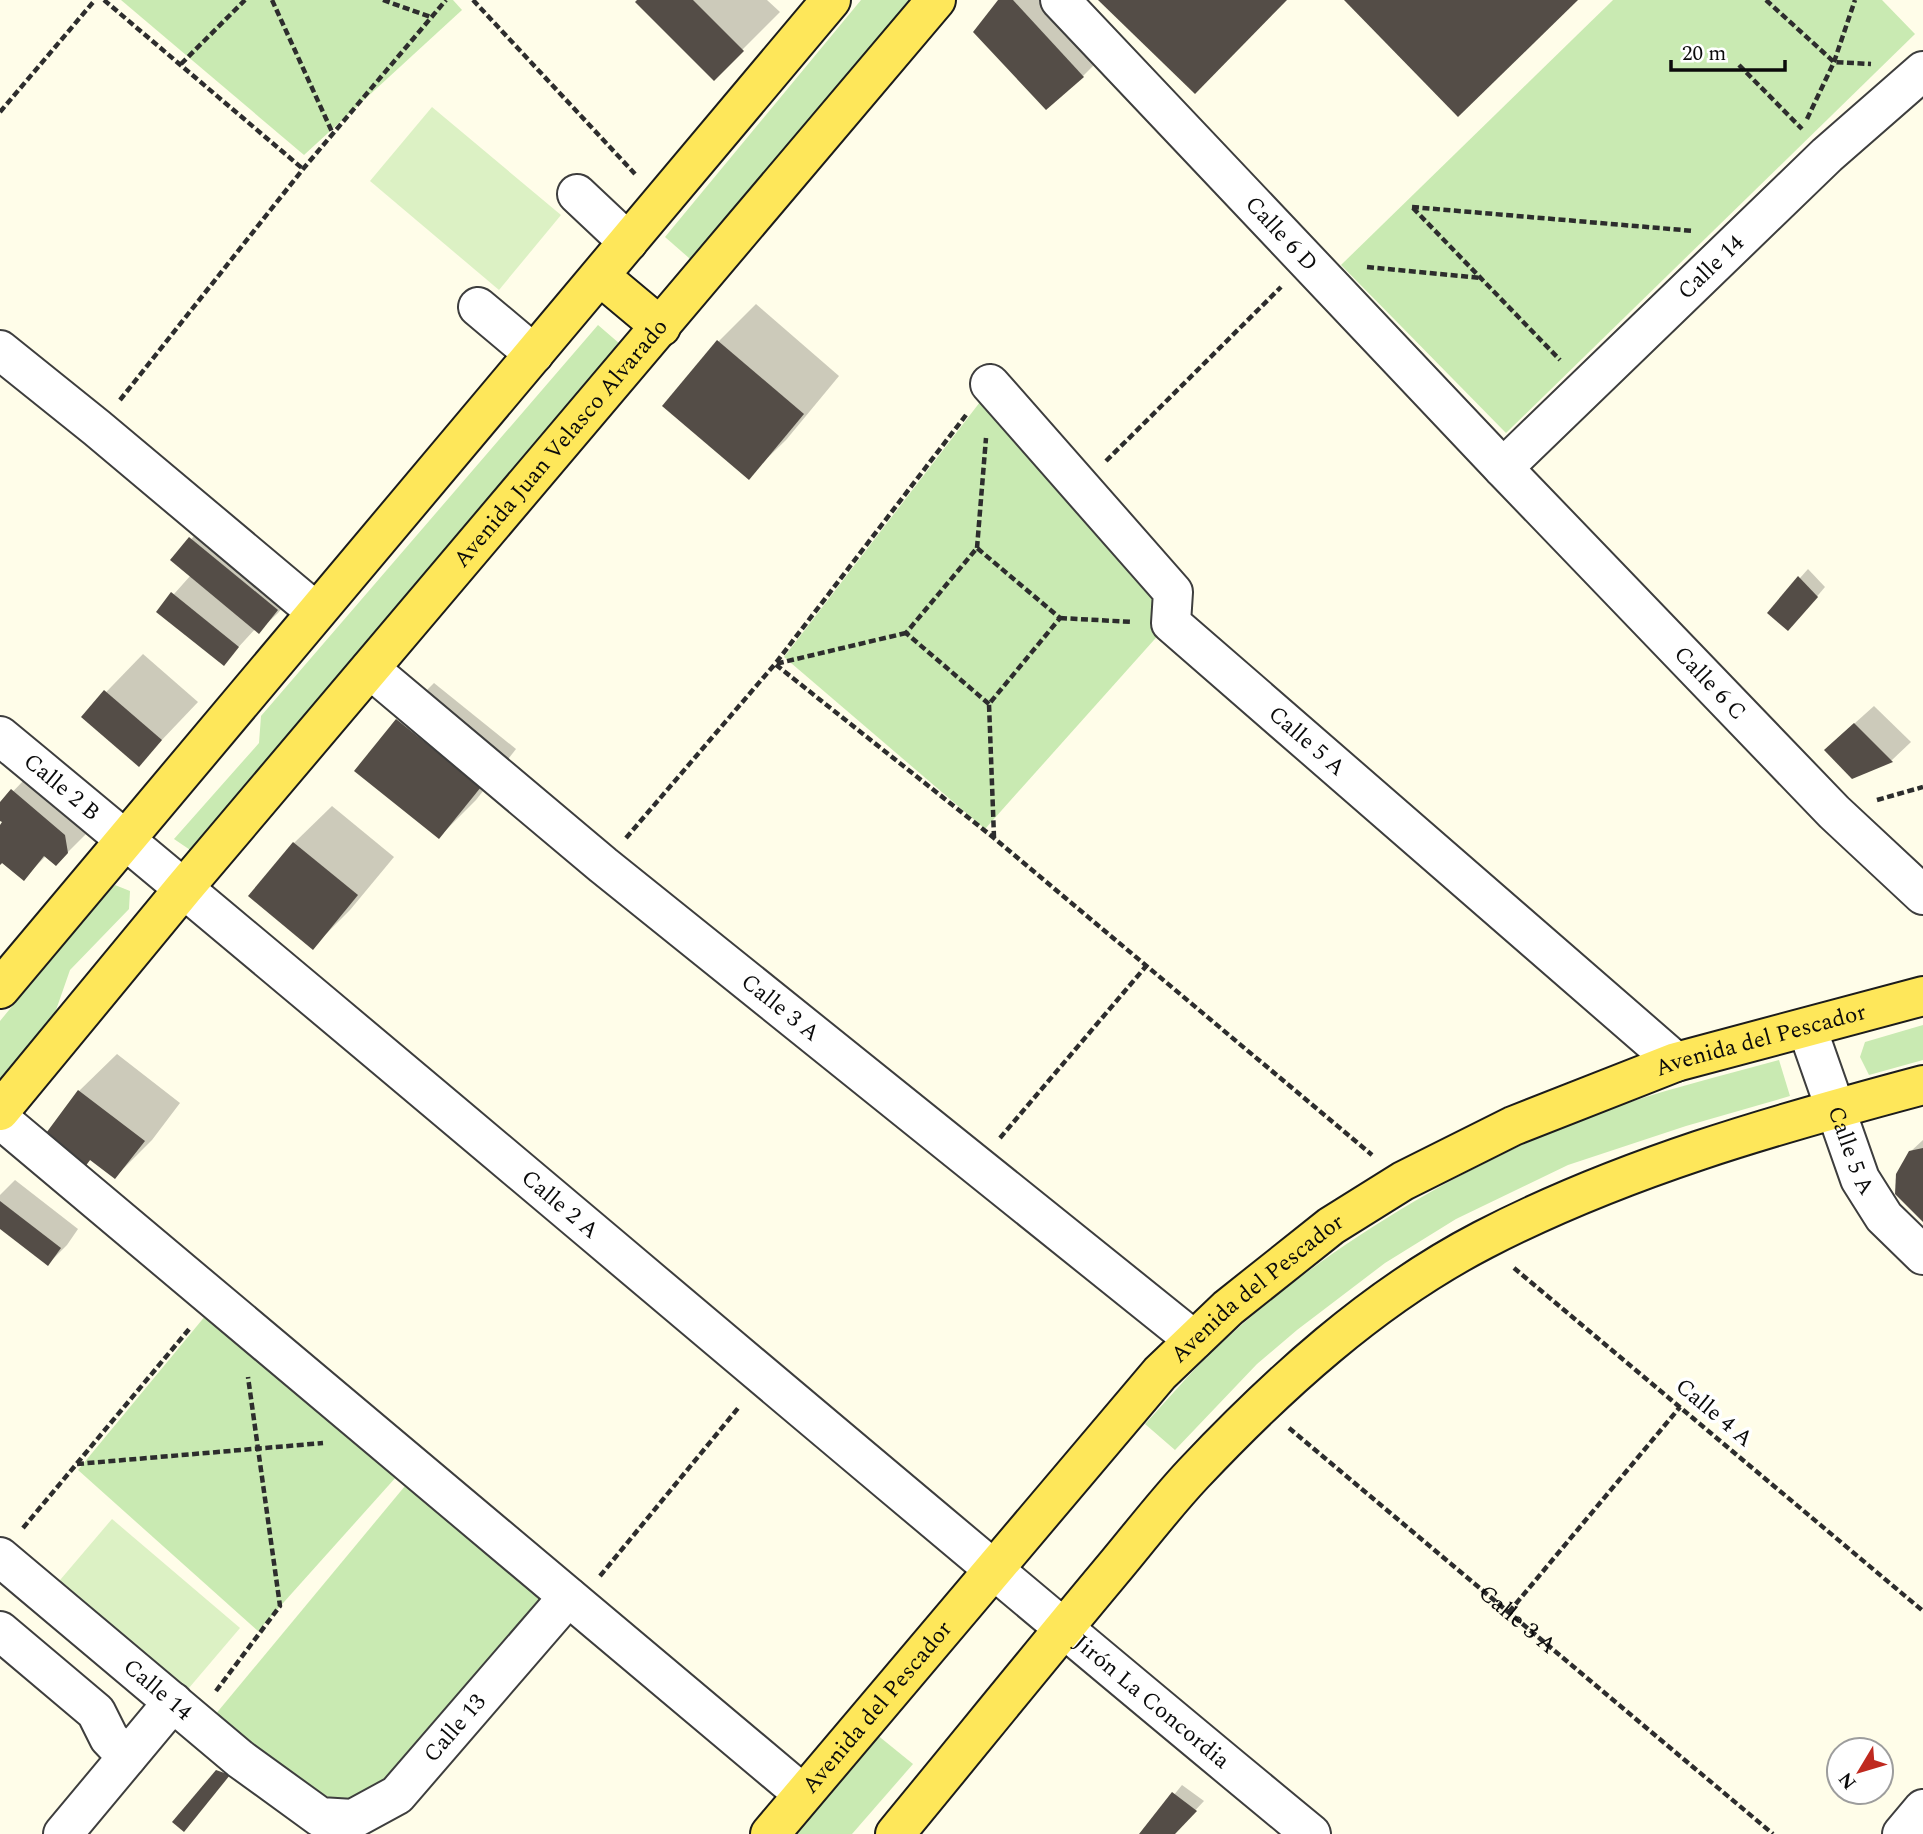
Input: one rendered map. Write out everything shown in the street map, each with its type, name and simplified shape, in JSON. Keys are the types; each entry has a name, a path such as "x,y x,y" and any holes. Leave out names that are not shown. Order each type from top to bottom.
{"main road":[{"path":"0,989 831,0"},
{"name":"Avenida Juan Velasco Alvarado","path":"0,1111 184,888 936,0"},
{"path":"600,276 661,327"},
{"name":"Avenida del Pescador","path":"770,1834 1160,1373 1228,1308 1331,1226 1403,1181 1513,1126 1676,1062 1923,996"},
{"path":"895,1834 1191,1476 1308,1362 1359,1321 1419,1278 1481,1241 1556,1205 1689,1152 1923,1086"}],"street":[{"name":"Calle 6 D","path":"1060,0 1503,468"},
{"name":"Calle 14","path":"1503,468 1744,235 1815,142 1923,71"},
{"path":"577,194 628,242"},
{"path":"478,307 534,354"},
{"path":"0,350 315,611"},
{"path":"990,384 1173,592 1171,623"},
{"name":"Calle 6 C","path":"1503,468 1834,812 1923,895"},
{"name":"Calle 5 A","path":"1171,623 1676,1062"},
{"name":"Calle 3 A","path":"370,669 603,865 1194,1340"},
{"name":"Calle 2 B","path":"0,736 125,839"},
{"name":"Calle 2 A","path":"125,839 993,1571"},
{"name":"Calle 5 A","path":"1807,1028 1860,1179 1884,1217 1923,1255"},
{"path":"0,1119 803,1794"},
{"name":"Calle 14","path":"8,1546 183,1711 240,1759 320,1818"},
{"name":"Jirón La Concordia","path":"993,1571 1311,1834"},
{"name":"Calle 13","path":"320,1818 353,1819 397,1795 572,1600"},
{"path":"0,1631 96,1712 109,1738 127,1757"},
{"path":"63,1834 127,1757 183,1711"},
{"path":"1902,1834 1923,1809"}],"path":[{"path":"0,112 95,0"},
{"path":"104,0 303,169"},
{"path":"181,64 245,0"},
{"path":"383,0 431,18"},
{"path":"97,428 303,169 446,0"},
{"path":"473,0 662,203"},
{"path":"1766,0 1834,62 1872,64"},
{"path":"1815,142 1834,62 1855,0"},
{"path":"275,1 332,134"},
{"path":"1739,65 1815,142"},
{"path":"1586,387 1412,207 1744,235"},
{"path":"1080,487 1307,261 1481,278"},
{"path":"775,664 906,634 977,548 990,384"},
{"path":"603,865 775,664 990,384"},
{"path":"977,548 1060,618 1171,623"},
{"path":"995,838 989,704 1060,618"},
{"path":"906,634 989,704"},
{"path":"775,664 995,838 1403,1181"},
{"path":"977,1166 1147,965"},
{"name":"Calle 4 A","path":"1481,1241 1923,1612"},
{"path":"183,1711 281,1606 258,1450 227,1309"},
{"path":"8,1546 76,1464 227,1309"},
{"path":"572,1600 764,1376"},
{"name":"Calle 3 A","path":"1262,1405 1773,1834"},
{"path":"1508,1612 1680,1407"},
{"path":"76,1464 258,1450 379,1437"}],"green space":[{"path":"121,0 453,0 462,10 304,155"},
{"path":"861,0 912,0 697,265 665,237"},
{"path":"1613,0 1882,0 1915,34 1506,433 1341,265"},
{"path":"432,107 561,215 499,290 370,181"},
{"path":"598,325 620,344 199,856 174,839 259,743 261,716"},
{"path":"980,402 1179,612 985,829 784,657"},
{"path":"115,885 130,891 129,909 70,970 48,1033 0,1090 0,1021 86,916"},
{"path":"1923,1025 1923,1060 1869,1075 1860,1057 1865,1042"},
{"path":"1779,1060 1790,1096 1686,1126 1568,1165 1456,1219 1385,1263 1257,1364 1175,1450 1145,1424 1205,1359 1254,1314 1299,1278 1346,1245 1447,1183 1550,1132 1601,1112"},
{"path":"206,1315 397,1476 258,1631 78,1470"},
{"path":"405,1486 546,1603 392,1774 330,1814 205,1727"},
{"path":"112,1519 240,1628 183,1695 55,1586"},
{"path":"876,1734 913,1764 852,1834 792,1834"}],"building":[{"path":"693,0 744,51 714,81 635,2"},
{"path":"998,0 1013,0 1084,77 1046,110 973,32"},
{"path":"1098,0 1287,0 1195,94"},
{"path":"1344,0 1578,0 1458,117"},
{"path":"717,340 804,414 749,480 662,406"},
{"path":"189,537 278,610 259,634 170,560"},
{"path":"1798,576 1818,597 1788,631 1767,613"},
{"path":"171,592 239,647 224,666 156,612"},
{"path":"104,690 162,740 139,767 81,717"},
{"path":"396,719 481,787 439,839 354,771"},
{"path":"1854,723 1893,762 1852,779 1824,750"},
{"path":"11,789 65,835 68,853 56,866 44,856 24,881 2,863 0,865 0,802"},
{"path":"293,842 358,895 313,950 248,896"},
{"path":"78,1090 145,1141 115,1179 90,1160 82,1171 41,1140"},
{"path":"1923,1148 1923,1222 1895,1194 1896,1174 1909,1151"},
{"path":"0,1201 61,1248 48,1266 0,1229"},
{"path":"216,1770 230,1775 184,1832 172,1822"},
{"path":"1172,1792 1197,1811 1175,1834 1139,1834"}]}
